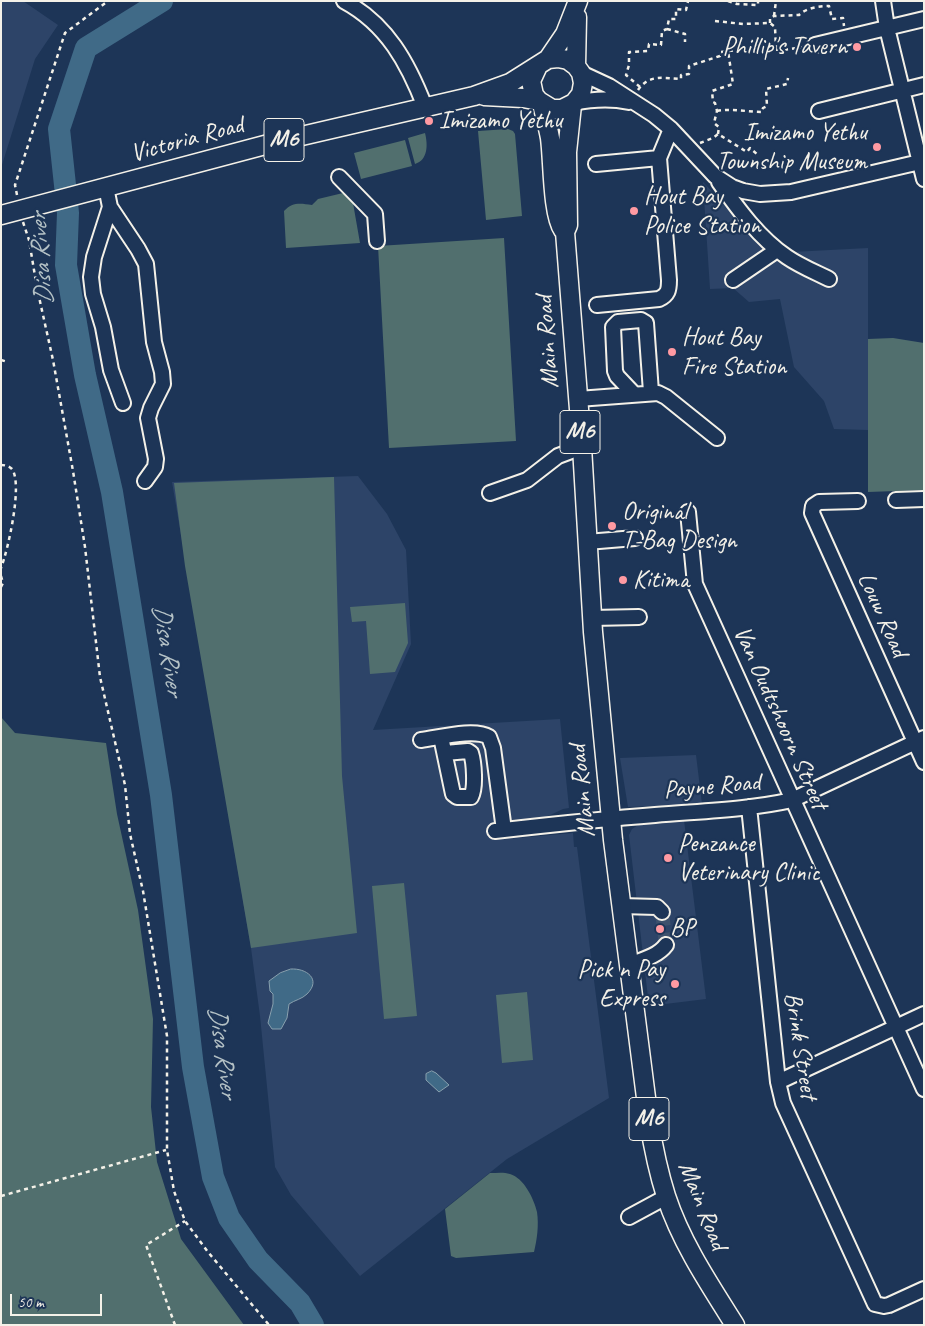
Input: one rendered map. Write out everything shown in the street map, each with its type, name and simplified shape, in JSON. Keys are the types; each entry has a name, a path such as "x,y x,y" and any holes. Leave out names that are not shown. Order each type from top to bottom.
{"main road":[{"path":"543,64 565,34 578,1"},
{"path":"578,1 576,37 578,70"},
{"path":"543,64 558,58 568,60 578,70"},
{"name":"Victoria Road","path":"1,215 280,140 474,96 510,83 543,64"},
{"name":"M6","path":"540,103 532,88 532,81 543,64"},
{"name":"M6","path":"573,104 581,94 583,84 578,70"},
{"name":"Victoria Road","path":"474,96 502,96 540,103 552,109 562,109 573,104"},
{"name":"Main Road","path":"540,103 550,140 560,225 565,232"},
{"name":"Main Road","path":"573,104 566,152 568,225 565,232 582,447 592,618 621,906 654,1153 666,1197 680,1231 708,1283 735,1325"}],"street":[{"path":"344,1 370,17 394,44 425,107"},
{"path":"883,1 886,28 922,161 924,179"},
{"path":"815,45 924,19"},
{"path":"578,70 608,86 654,115 671,129 715,176 737,209 776,250 789,259 829,279"},
{"path":"819,112 924,85"},
{"path":"573,104 593,99 606,99 635,104"},
{"path":"597,305 659,300 666,295 669,288 670,280 659,158 671,129"},
{"path":"596,164 659,158"},
{"path":"715,176 742,191 760,194 792,192 922,161"},
{"path":"339,177 374,214 376,241"},
{"path":"101,188 110,207 146,264 154,342 162,372 163,384 148,418 156,459 155,467 145,481"},
{"path":"110,207 94,257 91,277 93,294 103,326 111,370 123,403"},
{"path":"733,280 776,250"},
{"path":"634,394 617,376 614,367 613,327 618,322 641,320 646,323 651,392"},
{"path":"578,399 651,392 662,394 717,438"},
{"path":"490,493 527,480 558,456 582,447"},
{"path":"896,500 924,500"},
{"name":"Louw Road","path":"858,501 819,502 813,506 812,513 919,740 924,762"},
{"name":"Van Oudtshoorn Street","path":"688,512 695,584 924,1089"},
{"path":"587,542 635,538"},
{"path":"592,618 639,617"},
{"name":"Payne Road","path":"441,738 481,734 489,737 493,748 499,831 611,818 749,807 792,800 919,740"},
{"path":"420,740 441,738 445,753"},
{"name":"Brink Street","path":"749,807 778,1082 782,1103 875,1304 889,1305 924,1289"},
{"path":"621,906 657,907 662,912"},
{"path":"629,965 655,954 666,945"},
{"path":"778,1082 924,1014"},
{"path":"629,1217 666,1197"}],"path":[{"path":"108,1 65,33 15,185 23,208 73,471 85,547 100,677 125,785 130,834 143,891 167,1036 166,1150 174,1191 186,1221 208,1252 269,1325"},
{"path":"667,29 669,19 676,19 676,9 686,10 688,1"},
{"path":"728,1 758,5 758,1"},
{"path":"774,16 776,1"},
{"path":"770,23 770,18 774,16 799,15 802,12 822,6 829,6 832,19 843,18 847,37"},
{"path":"715,21 743,24 770,23 775,27 776,49"},
{"path":"685,42 685,34 667,29 662,31 660,45 649,44 648,51 629,52 629,65 626,75 640,86 644,81 651,79 681,78 681,75 689,74 689,66 720,56 721,52 743,52 751,49 796,49 815,45"},
{"path":"690,149 718,134 719,127 714,123 717,111 713,102 712,91 732,84 728,51"},
{"path":"717,111 735,109 762,112 763,108 767,106 766,89 787,84 788,78"},
{"path":"718,134 741,149 747,152 750,148 758,154"},
{"path":"1,360 8,362"},
{"path":"1,465 12,469 16,482 12,526 1,568"},
{"path":"1,576 1,586"},
{"path":"1,1196 166,1150"},
{"path":"175,1325 146,1245 186,1221"}],"shaded area":[{"path":"1,1 23,1 58,25 35,59 1,168"},
{"path":"703,182 749,230 758,223 792,252 868,248 868,430 834,429 824,401 794,367 780,299 749,302 733,288 710,289"},
{"path":"358,476 387,514 406,550 411,644 373,730 560,719 569,808 546,817 494,821 496,840 573,833 574,847 577,847 609,1098 507,1159 360,1276 291,1195 275,1167 260,1016 251,948 172,482"},
{"path":"696,755 702,804 628,807 620,758"},
{"path":"684,820 706,999 649,1006 629,835 632,829 640,824"},
{"path":"291,969 302,970 307,973 312,979 313,984 305,996 289,1004 287,1018 281,1029 272,1029 268,1023 273,1004 273,994 270,991 269,981 280,973"},
{"path":"432,1071 449,1085 439,1092 426,1080 426,1074"}],"green space":[{"path":"508,129 515,134 522,216 486,220 478,131"},
{"path":"425,133 427,142 425,156 415,164 408,138"},
{"path":"405,140 412,166 361,179 354,153"},
{"path":"343,193 353,203 360,243 286,248 284,211 287,208 296,204 312,205 318,199"},
{"path":"504,238 516,441 389,448 378,246"},
{"path":"893,338 924,343 924,490 868,492 868,339"},
{"path":"334,477 342,776 357,933 251,948 185,566 174,483"},
{"path":"405,603 408,643 395,672 370,674 366,621 352,622 350,607"},
{"path":"1,717 15,733 106,743 117,814 138,910 153,1019 151,1107 157,1162 181,1239 244,1325 1,1325"},
{"path":"404,883 417,1016 384,1019 372,886"},
{"path":"527,992 533,1060 502,1063 496,995"},
{"path":"490,1173 505,1173 515,1176 524,1184 531,1195 538,1217 534,1252 456,1258 451,1256 445,1209"}],"waterway":[{"name":"Disa River","path":"162,1 86,48 59,129 68,213 66,265 85,375 112,492 161,795 193,1067 213,1177 229,1218 258,1260 300,1303 313,1325"}],"tunnel":[{"path":"662,912 666,945"}],"place":[{"name":"Phillip's Tavern","path":"857,47"},
{"name":"Imizamo Yethu","path":"429,121"},
{"name":"Imizamo Yethu Township Museum","path":"877,147"},
{"name":"Hout Bay Police Station","path":"634,211"},
{"name":"Hout Bay Fire Station","path":"672,352"},
{"name":"Original T-Bag Design","path":"612,526"},
{"name":"Kitima","path":"623,580"},
{"name":"Penzance Veterinary Clinic","path":"668,858"},
{"name":"BP","path":"660,929"},
{"name":"Pick n Pay Express","path":"675,984"}]}
